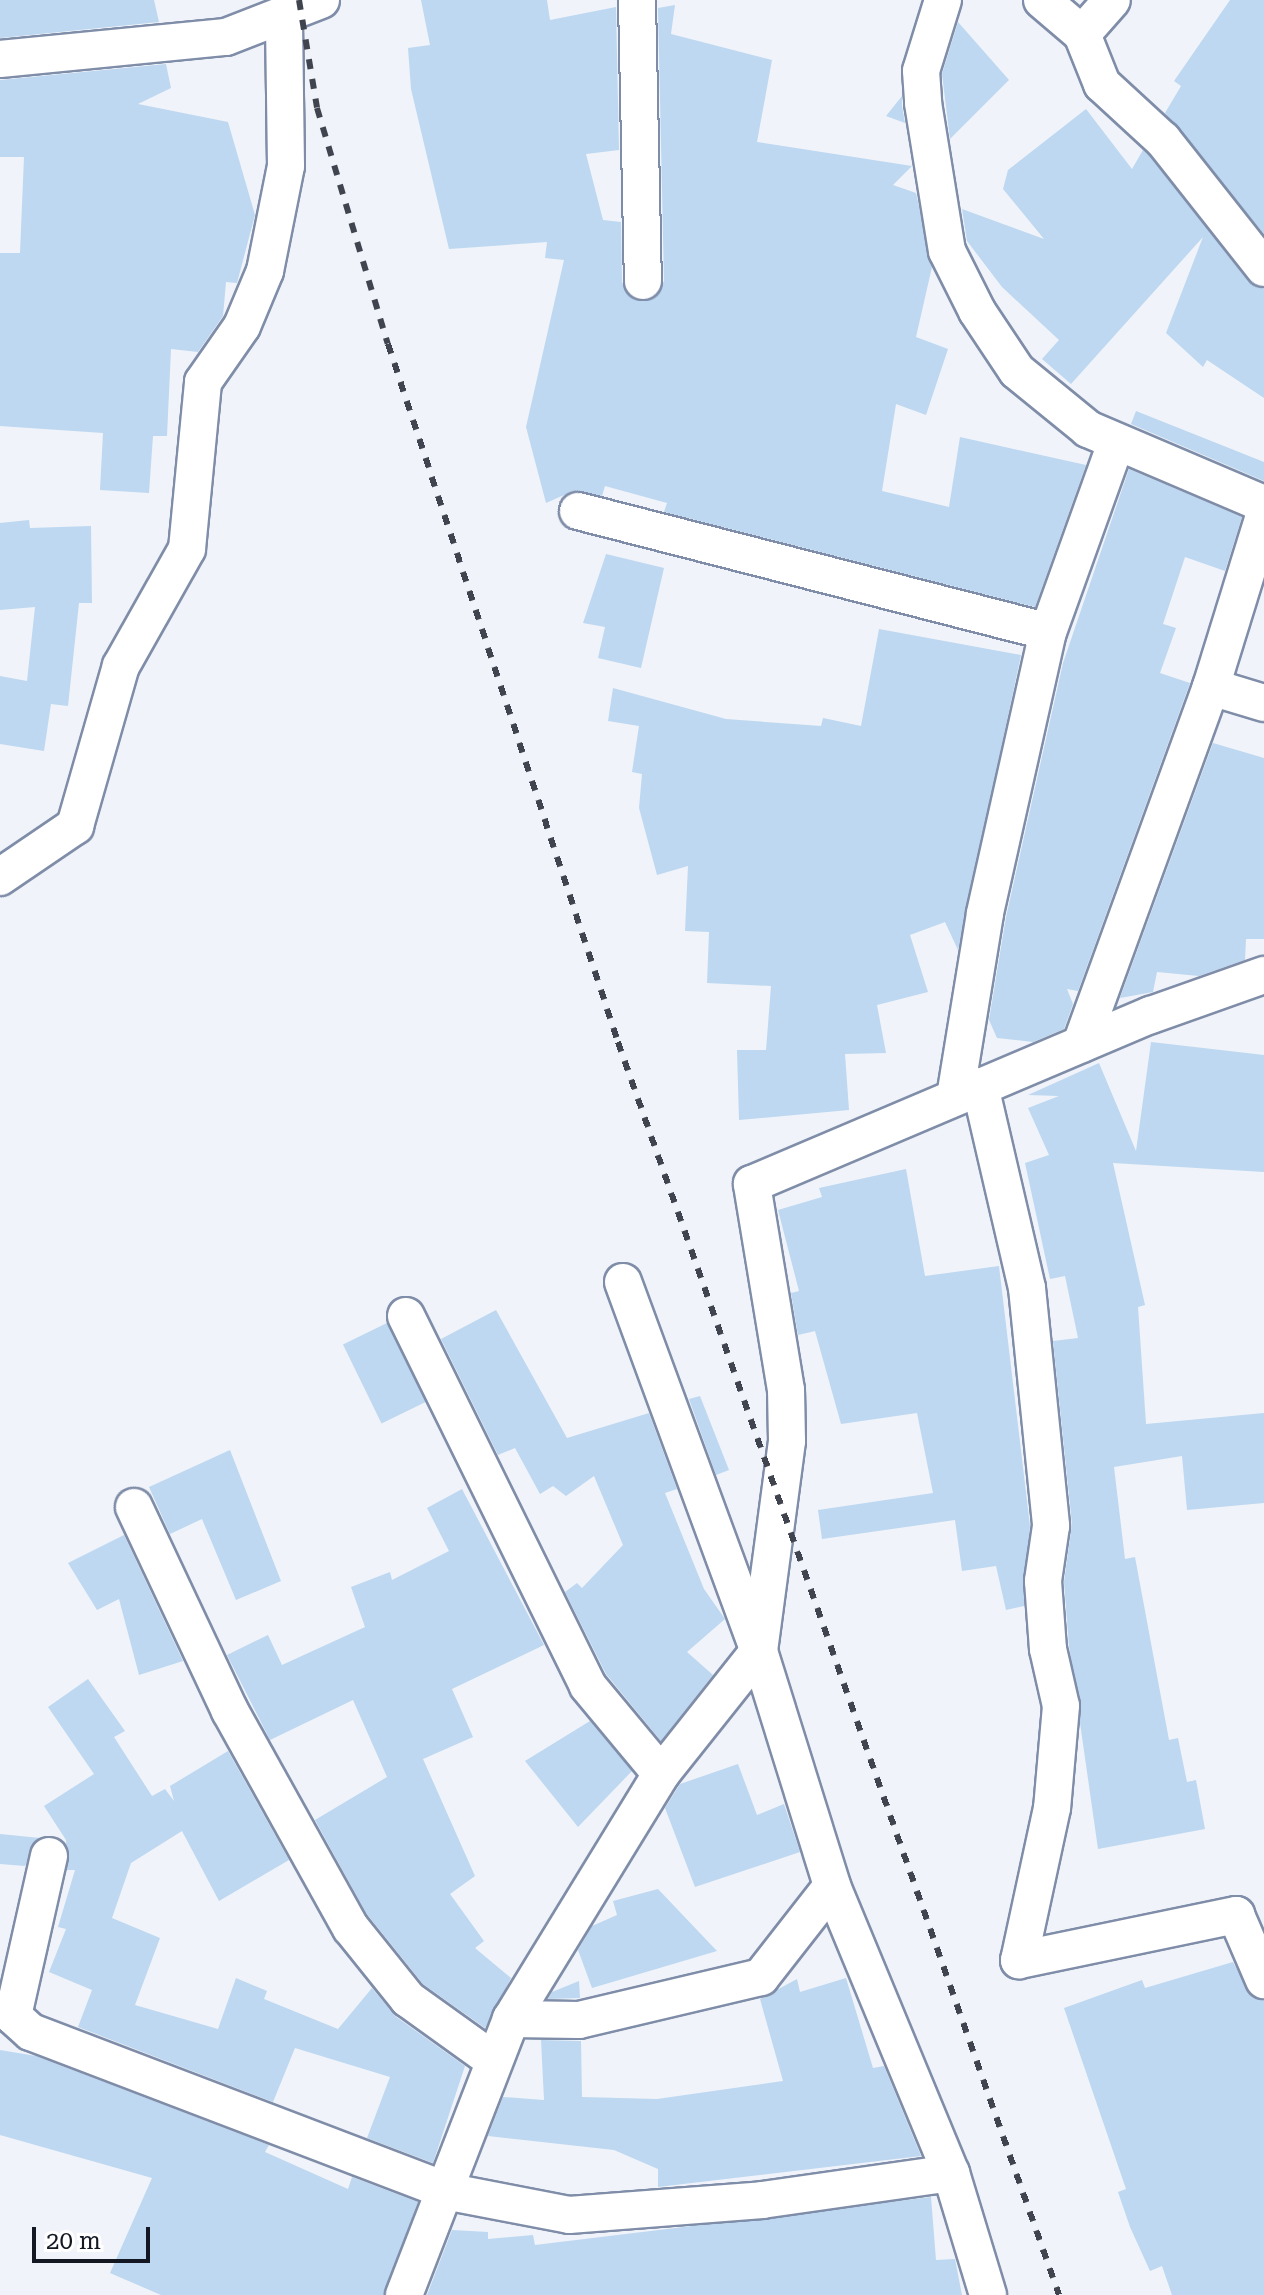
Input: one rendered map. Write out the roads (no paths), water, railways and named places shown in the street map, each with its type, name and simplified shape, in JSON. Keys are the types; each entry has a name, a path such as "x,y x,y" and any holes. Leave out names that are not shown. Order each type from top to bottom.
{"street":[{"path":"0,59 226,37 284,18 321,0"},
{"path":"637,0 643,281"},
{"path":"943,0 921,71 932,186 959,282 1017,371 1116,443 1264,504"},
{"path":"1042,0 1082,34 1102,84 1163,140 1264,268"},
{"path":"1082,34 1112,0"},
{"path":"0,877 75,826 121,666 187,549 203,382 242,326 265,271 286,166 284,18"},
{"path":"1116,443 1048,632 985,913 968,1091 1027,1288 1051,1526 1043,1581 1048,1649 1061,1706 1052,1808 1019,1960 1236,1915 1264,1980"},
{"path":"578,511 1048,632"},
{"path":"1081,1044 1211,687 1264,516"},
{"path":"1211,687 1264,703"},
{"path":"404,2295 450,2192 490,2058 511,2019 661,1774 759,1651 787,1441 786,1390 752,1184 1081,1044 1264,975"},
{"path":"623,1282 759,1651 832,1886 951,2173 988,2295"},
{"path":"406,1316 588,1686 661,1774"},
{"path":"134,1507 230,1711 351,1928 408,1999 490,2058"},
{"path":"49,1856 13,2016 31,2032 450,2192 569,2215 762,2200 951,2173"},
{"path":"511,2019 579,2020 761,1977 832,1886"}],"railway":[{"path":"299,0 317,108 388,344 618,1042 1059,2295"}]}
